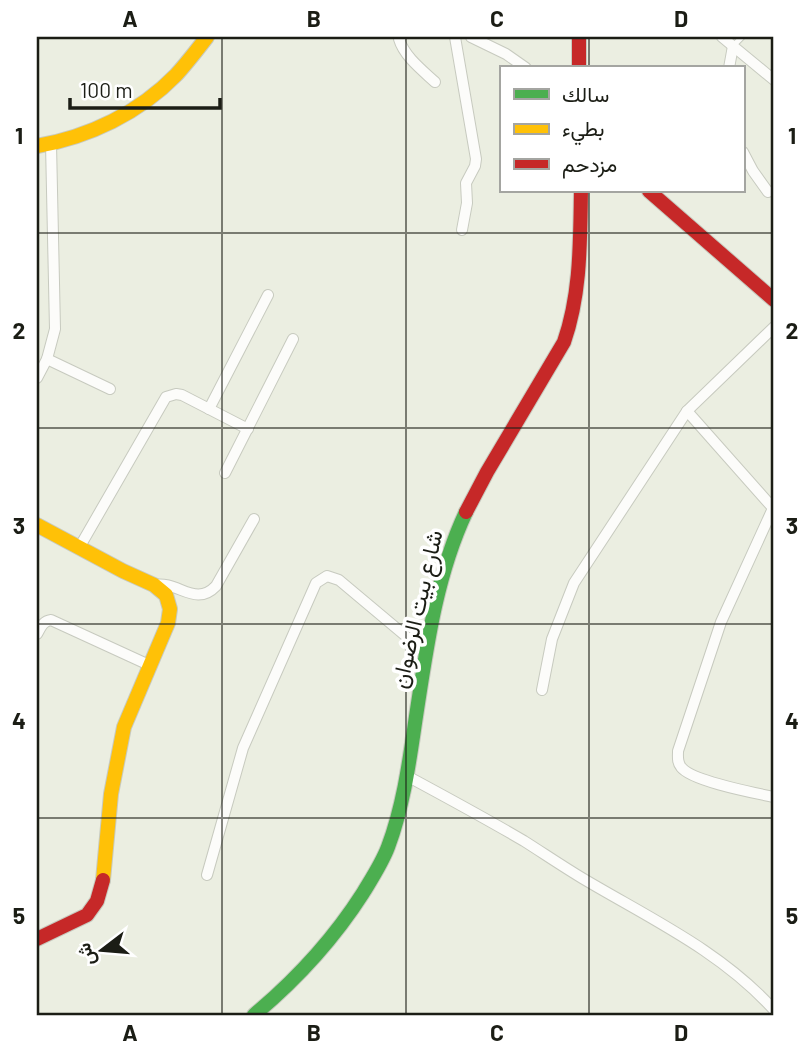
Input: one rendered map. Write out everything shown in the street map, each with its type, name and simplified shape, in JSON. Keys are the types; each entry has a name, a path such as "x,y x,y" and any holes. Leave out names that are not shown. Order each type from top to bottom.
{"street":[{"path":"37,378 47,359 55,329 44,145 68,141 123,116 170,81 207,37"},
{"path":"401,37 400,45 435,82"},
{"path":"455,37 476,159 466,183 467,203 463,230"},
{"path":"471,37 506,54 523,66"},
{"path":"579,37 579,66"},
{"path":"722,37 774,80"},
{"path":"729,66 733,46"},
{"path":"744,154 768,192"},
{"name":"شارع بيت الرضوان","path":"254,1015 306,970 331,941 380,866 388,847 407,776 426,653 458,526 564,342 570,325 577,296 581,192"},
{"path":"650,192 774,300"},
{"path":"209,410 268,295"},
{"path":"541,690 552,639 574,583 687,411 774,327"},
{"path":"225,473 293,339"},
{"path":"47,359 110,389"},
{"path":"79,548 166,397 176,394 248,429"},
{"path":"687,411 774,507 721,621 678,751 678,761 681,768 690,774 774,797"},
{"path":"154,585 168,584 196,595 208,593 216,586 254,519"},
{"path":"37,526 154,585 166,595 170,609 168,623 124,727 111,794 104,878 97,901 87,915 37,939"},
{"path":"207,875 243,748 316,583 327,576 339,580 426,653"},
{"path":"37,634 43,624 51,620 149,665"},
{"path":"407,776 680,934 720,961 774,1010"}],"lane":[{"path":"733,46 742,37"}],"traffic: fast":[{"path":"254,1015 327,943 363,893 386,853 405,785 439,589 455,537 466,512"}],"traffic: slow":[{"path":"37,146 94,130 129,112 162,89 207,37"},
{"path":"37,525 154,585 166,595 170,609 168,623 124,727 111,794 103,880"}],"traffic: jam":[{"path":"579,37 579,66"},
{"path":"466,512 564,342 577,286 581,192"},
{"path":"650,192 774,300"},
{"path":"37,939 87,915 97,901 103,880"}]}
